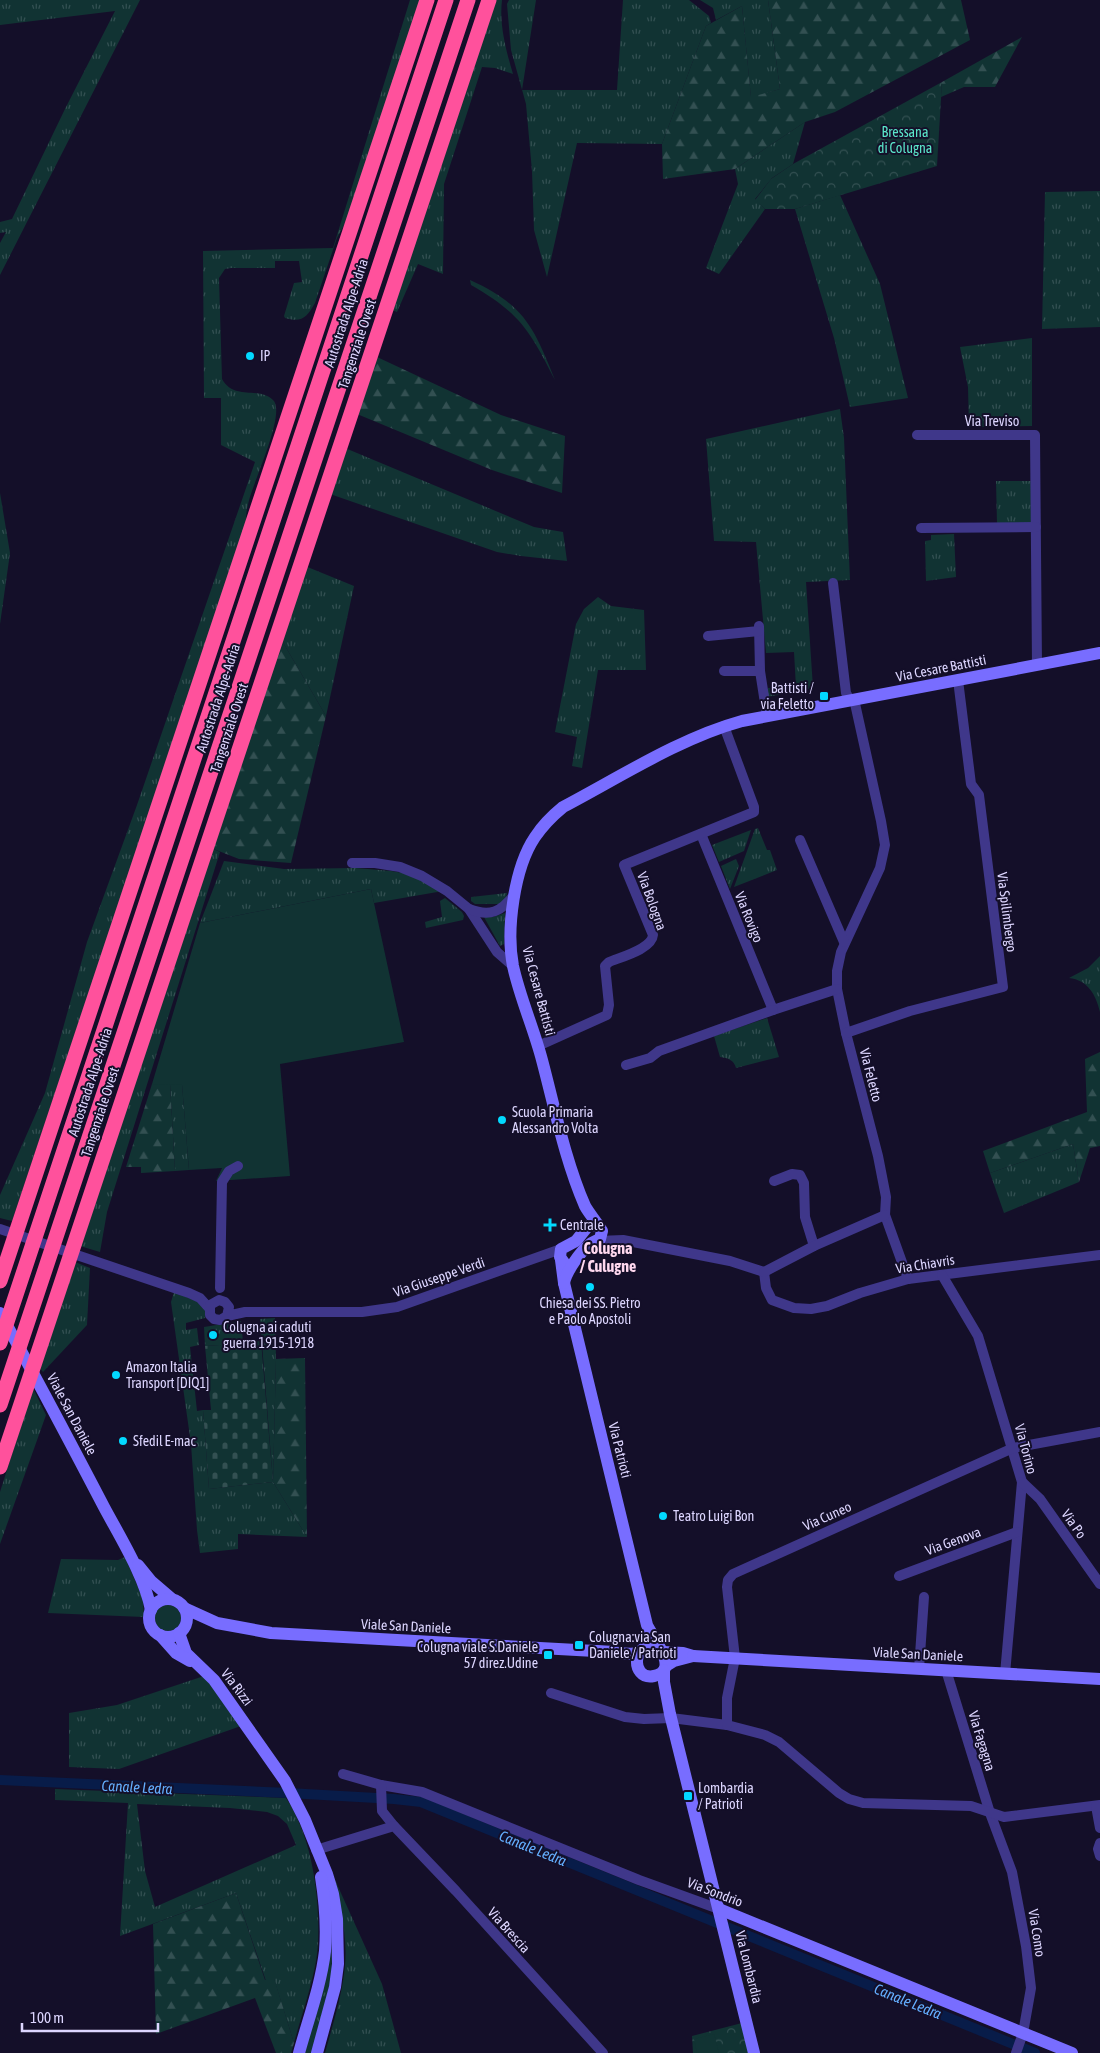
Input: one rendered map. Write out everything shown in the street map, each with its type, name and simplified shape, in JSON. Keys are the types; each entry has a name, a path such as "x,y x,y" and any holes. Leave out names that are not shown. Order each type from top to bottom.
{"highway":[{"path":"0,1281 7,1229 427,0"},
{"name":"Autostrada Alpe-Adria","path":"1,1340 446,0"},
{"name":"Autostrada Alpe-Adria","path":"0,1406 468,0"},
{"name":"Tangenziale Ovest","path":"0,1467 489,0"}],"street":[{"name":"Via Treviso","path":"917,436 1035,435 1037,665"},
{"path":"921,528 1036,527"},
{"path":"833,583 846,693 852,700"},
{"path":"708,636 759,628 760,671 767,716"},
{"name":"Via Cesare Battisti","path":"595,1231 572,1171 538,1046 513,966 510,928 514,895 523,861 534,838 548,820 563,807 684,743 724,726 767,716 1100,653"},
{"path":"724,671 760,671"},
{"name":"Via Spilimbergo","path":"846,1033 910,1011 1003,987 979,795 972,784 958,680"},
{"name":"Via Feletto","path":"852,700 881,821 884,845 880,868 844,942 837,971 837,989 846,1033 878,1156 886,1197 885,1215 908,1279"},
{"name":"Via Bologna","path":"538,1046 607,1016 609,1005 605,966 609,962 646,947 652,940 652,935 624,865 754,812 754,807 724,726"},
{"name":"Via Rovigo","path":"701,834 773,1010"},
{"path":"800,840 844,942"},
{"path":"352,863 375,863 409,870 447,891 469,909 496,952 513,966"},
{"path":"469,909 480,913 500,910 506,906 514,895"},
{"path":"626,1065 650,1058 659,1051 837,989"},
{"path":"7,1229 221,1307 222,1182 229,1171 238,1166"},
{"path":"774,1180 792,1174 800,1175 804,1183 805,1217 814,1246"},
{"path":"561,1257 574,1242 595,1231 619,1239 730,1261 764,1272 814,1246 885,1215"},
{"path":"561,1257 590,1244 595,1231"},
{"name":"Via Chiavris","path":"764,1272 769,1296 778,1303 794,1308 811,1309 827,1306 860,1293 908,1279 1100,1255"},
{"name":"Via Patrioti","path":"561,1257 565,1276 564,1282 647,1625 661,1651"},
{"name":"Via Giuseppe Verdi","path":"221,1307 245,1312 362,1312 397,1307 561,1257"},
{"name":"Via Torino","path":"942,1275 978,1336 1022,1482 1004,1674"},
{"name":"Viale San Daniele","path":"0,1313 48,1399 130,1556 149,1600 151,1610 149,1617 150,1625 160,1635 171,1637 195,1624 216,1624 271,1633 595,1651 606,1650 629,1654 642,1650"},
{"name":"Via Cuneo","path":"735,1658 727,1588 728,1580 733,1574 1013,1448 1099,1435"},
{"name":"Via Po","path":"1022,1482 1040,1499 1100,1584"},
{"name":"Via Genova","path":"899,1576 1017,1532"},
{"name":"Viale San Daniele","path":"130,1556 151,1581 172,1599 180,1603 184,1608 216,1624"},
{"path":"919,1669 924,1597"},
{"path":"151,1610 158,1602 172,1599"},
{"path":"182,1631 187,1620 184,1608"},
{"name":"Via Patrioti","path":"642,1650 647,1625"},
{"name":"Via Rizzi","path":"182,1631 183,1648 214,1680 285,1781 297,1801 316,1850"},
{"name":"Via Rizzi","path":"160,1635 176,1653 200,1666"},
{"path":"655,1647 661,1651 666,1656 665,1668 657,1676 648,1676 640,1671 637,1667 642,1650 655,1647"},
{"name":"Viale San Daniele","path":"595,1651 637,1667"},
{"name":"Viale San Daniele","path":"661,1651 684,1653 693,1656"},
{"name":"Viale San Daniele","path":"665,1668 674,1660 693,1656 1100,1679"},
{"path":"726,1725 727,1698 735,1658"},
{"name":"Via Lombardia","path":"665,1668 664,1682 670,1716 754,2053"},
{"name":"Via Fagagna","path":"946,1670 991,1816"},
{"name":"Via Lombardia","path":"648,1676 670,1716"},
{"path":"551,1693 624,1717 670,1716 726,1725 758,1733 779,1742 848,1799 863,1803 971,1806 991,1816 1004,1817 1098,1805 1100,1828"},
{"name":"Via Sondrio","path":"343,1774 381,1786 422,1792 1022,2036 1072,2053"},
{"name":"Via Brescia","path":"381,1786 380,1803 384,1816 456,1891 603,2053"},
{"name":"Via Como","path":"991,1816 1012,1872 1026,1946 1031,1988 1022,2036 1016,2053"},
{"path":"316,1850 394,1826"},
{"path":"1100,1843 1098,1849 1100,1856"},
{"path":"299,2053 324,1952 325,1907 316,1850"},
{"path":"316,1850 327,1874 333,1894 339,1941 335,1987 317,2053"}],"green space":[{"path":"0,0 140,0 0,275 0,243 6,232 0,233 0,222 12,219 115,11 0,25"},
{"path":"410,0 421,0 349,216 337,238 315,303 309,312 303,318 296,320 285,318 284,316 294,283 302,282 299,261 275,261 275,268 225,269 219,278 222,379 233,390 261,394 273,400 276,407 272,434 251,496 246,524 12,1221 0,1218 0,1195 45,1093 87,942 137,805 255,462 221,445 221,398 204,398 203,251 333,248"},
{"path":"495,0 502,0 502,28 513,74 495,68 482,67 444,184 443,274 418,264 397,312 392,310"},
{"path":"509,0 536,0 522,90 511,50 507,4"},
{"path":"623,0 689,0 709,16 711,23 706,26 662,144 577,143 547,277 534,230 532,171 526,104 522,90 617,90"},
{"path":"700,0 768,0 780,89 751,98 742,6 716,20 713,8"},
{"path":"768,0 961,0 970,40 835,112 805,122 735,169 663,179 662,144 706,26 742,6 751,97 780,89"},
{"path":"1022,37 995,87 964,87 941,97 942,82"},
{"name":"Bressana di Colugna","path":"942,82 937,166 795,209 765,209 755,200 771,179 793,164"},
{"path":"805,122 793,164 772,178 755,199 765,209 719,274 706,268 738,184 735,169"},
{"path":"1100,191 1100,327 1042,329 1045,192"},
{"path":"840,195 880,284 908,398 850,407 834,338 795,209"},
{"path":"470,280 489,289 516,309 541,346 555,380 538,348 513,314 471,285"},
{"path":"1032,338 1032,426 969,427 968,387 960,347"},
{"path":"377,357 501,415 565,436 562,493 492,470 357,414"},
{"path":"840,409 844,438 850,580 806,582 813,688 767,697 768,688 796,687 794,652 766,653 756,542 714,541 706,439"},
{"path":"345,448 534,527 563,532 567,561 497,552 330,494"},
{"path":"996,481 1031,481 1032,523 997,523"},
{"path":"0,493 10,553 0,624"},
{"path":"954,534 956,577 926,581 925,541 931,540 931,535"},
{"path":"305,566 354,586 326,716 281,639"},
{"path":"598,597 611,606 644,610 646,670 598,670 582,768 572,766 577,737 555,732 576,624 584,609"},
{"path":"281,639 326,716 291,863 239,859 211,848"},
{"path":"758,828 767,850 770,850 777,870 734,887 755,829"},
{"path":"751,830 744,851 719,862 712,845"},
{"path":"211,848 220,852 107,1212 100,1252 80,1246"},
{"path":"736,859 739,866 730,889 721,866"},
{"path":"224,861 284,869 356,868 391,871 408,874 443,891 374,903 371,889 200,923"},
{"path":"371,889 404,1042 280,1064 290,1176 216,1181 222,1168 189,1170 182,1085 152,1084 200,923"},
{"path":"507,893 505,902 499,904 475,904 471,901 471,897"},
{"path":"445,898 462,912 463,920 426,928 425,922 442,917 440,901"},
{"path":"505,913 504,944 500,946 484,917 493,917"},
{"path":"1100,956 1100,1012 1090,989 1076,979 1069,978 1088,968"},
{"path":"767,1018 779,1057 736,1068 730,1060 720,1057 714,1036"},
{"path":"1100,1052 1100,1146 1090,1148 1079,1182 1073,1144 990,1173 983,1151 1087,1112 1085,1059"},
{"path":"152,1084 170,1084 175,1171 141,1173 141,1167 126,1167"},
{"path":"170,1084 182,1084 189,1170 175,1171"},
{"path":"1073,1144 1079,1182 1004,1213 990,1173"},
{"path":"75,1262 90,1268 87,1325 43,1372 39,1367"},
{"path":"174,1292 198,1302 206,1310 205,1318 186,1323 186,1330 197,1328 199,1345 190,1347 197,1411 203,1410 209,1489 273,1482 307,1537 238,1534 238,1549 200,1553 191,1444 171,1302"},
{"path":"275,1318 276,1359 273,1482 260,1319"},
{"path":"241,1321 243,1342 228,1344 228,1347 224,1348 220,1345 205,1346 204,1327"},
{"path":"261,1341 273,1482 209,1489 203,1410 211,1410 205,1346 220,1345 224,1348 228,1344"},
{"path":"305,1358 307,1537 273,1482 276,1359"},
{"path":"33,1388 46,1415 0,1544 0,1492"},
{"path":"125,1557 143,1599 144,1617 48,1613 61,1559 118,1560"},
{"path":"168,1605 177,1609 181,1618 177,1627 168,1631 159,1627 155,1618 159,1609"},
{"path":"204,1676 241,1726 119,1769 69,1767 69,1713 117,1705"},
{"path":"55,1789 286,1798 295,1813 308,1849 318,1906 318,1942 315,1967 294,2043 274,1979 266,1981 236,1893 120,1936 128,1803 55,1800","holes":["137,1804 230,1808 267,1812 278,1816 287,1824 296,1845 155,1907 145,1871"]},
{"path":"331,1871 382,1984 401,2053 325,2053 342,1988 346,1954 342,1918"},
{"path":"236,1893 265,1980 274,1978 294,2043 291,2053 276,2053 255,1998 156,2034 153,1924"},
{"path":"331,1919 332,1976 312,2053 305,2053"},
{"path":"742,2023 749,2053 693,2053 692,2036"},
{"path":"714,2034 719,2053 697,2053 694,2039"}],"waterway":[{"name":"Canale Ledra","path":"0,1780 288,1793 421,1802 1035,2053"}],"place":[{"name":"IP","path":"250,356"},
{"name":"Battisti / via Feletto","path":"824,696"},
{"name":"Scuola Primaria Alessandro Volta","path":"502,1120"},
{"name":"Centrale","path":"550,1225"},
{"name":"Chiesa dei SS. Pietro e Paolo Apostoli","path":"590,1287"},
{"name":"Colugna ai caduti guerra 1915-1918","path":"213,1335"},
{"name":"Amazon Italia Transport [DIQ1]","path":"116,1375"},
{"name":"Sfedil E-mac","path":"123,1441"},
{"name":"Teatro Luigi Bon","path":"663,1516"},
{"name":"Colugna:via San Daniele / Patrioti","path":"579,1645"},
{"name":"Colugna viale S.Daniele 57 direz.Udine","path":"548,1655"},
{"name":"Lombardia / Patrioti","path":"688,1796"}],"district":[{"name":"Colugna / Culugne","path":"608,1257"}]}
